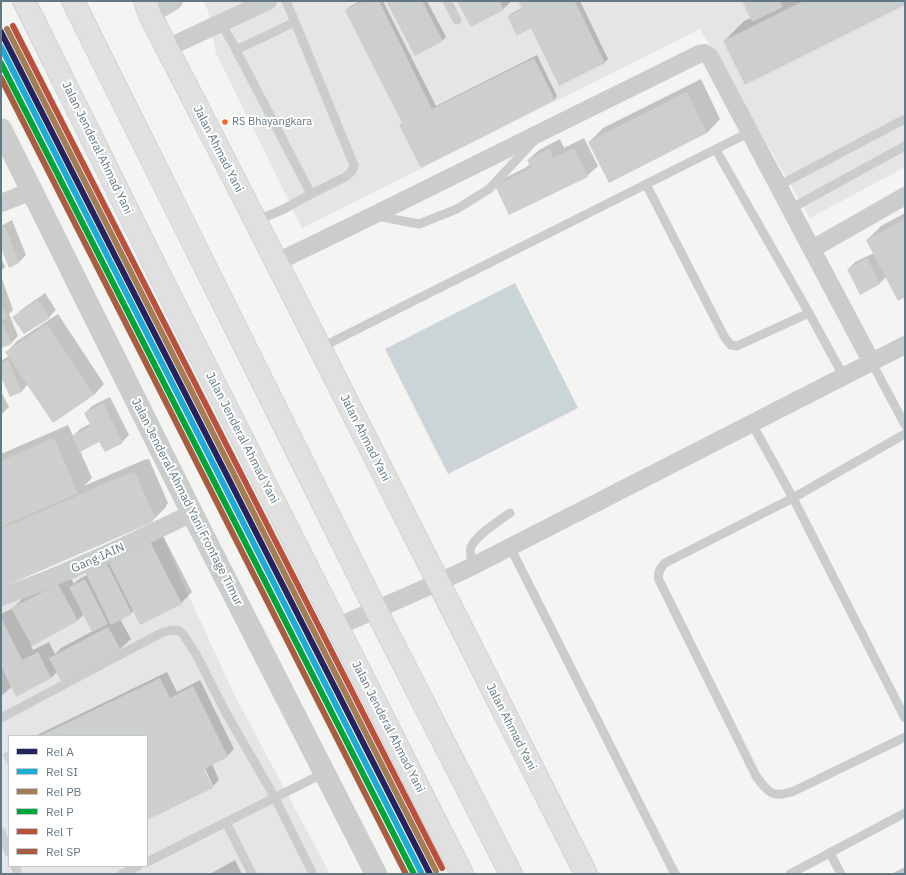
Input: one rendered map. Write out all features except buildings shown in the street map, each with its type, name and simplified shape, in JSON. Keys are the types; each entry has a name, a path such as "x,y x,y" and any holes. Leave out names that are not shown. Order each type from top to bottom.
{"highway":[{"name":"Jalan Jenderal Ahmad Yani","path":"24,1 161,278 462,874"},
{"path":"72,1 380,608 511,874"},
{"name":"Jalan Ahmad Yani","path":"148,8 586,874"}],"street":[{"path":"148,8 174,1"},
{"path":"167,48 268,1"},
{"path":"277,262 701,53 707,54 710,57 872,363"},
{"name":"Jalan Jenderal Ahmad Yani Frontage Timur","path":"1,129 192,514 376,874"},
{"path":"1,203 32,191"},
{"path":"812,249 905,196"},
{"path":"337,627 473,566 905,345"},
{"name":"Gang IAIN","path":"1,597 29,587 105,555 192,514"}],"lane":[{"path":"256,221 284,209 347,176 352,171 354,165 286,1"},
{"path":"447,1 456,20"},
{"path":"236,50 295,22"},
{"path":"221,23 311,194"},
{"path":"778,186 905,119"},
{"path":"374,215 419,224 457,209 489,189 544,130"},
{"path":"320,348 750,132"},
{"path":"790,209 905,146"},
{"path":"716,150 844,377"},
{"path":"646,184 726,338 731,344 737,346 809,313"},
{"path":"872,363 905,425"},
{"path":"752,424 793,498 905,718"},
{"path":"905,434 793,498 665,563 658,575 659,580 756,776 769,792 784,794 794,791 905,736"},
{"path":"473,566 471,554 472,547 478,536 510,513"},
{"path":"510,547 675,874"},
{"path":"1,718 161,633 172,630 179,631 183,634 196,654 225,711 275,798 313,874"},
{"path":"148,861 325,772"},
{"path":"790,874 905,813"},
{"path":"226,822 252,874"},
{"path":"1,832 8,850"},
{"path":"830,853 841,874"},
{"path":"122,874 136,867"}],"shaded area":[{"path":"203,1 905,1 905,167 810,218 700,29 302,228 216,53 208,11"},
{"path":"515,283 578,408 448,474 385,349"},
{"path":"161,531 180,577 236,698 330,874 1,874 1,600"}],"rail line":[{"name":"T","path":"13,26 442,868"},
{"name":"PB","path":"7,29 436,871"},
{"name":"A","path":"1,32 430,874"},
{"name":"SI","path":"1,47 422,874"},
{"name":"P","path":"1,63 414,874"},
{"name":"SP","path":"1,78 406,874"}],"place":[{"name":"RS Bhayangkara","path":"225,122"}]}
